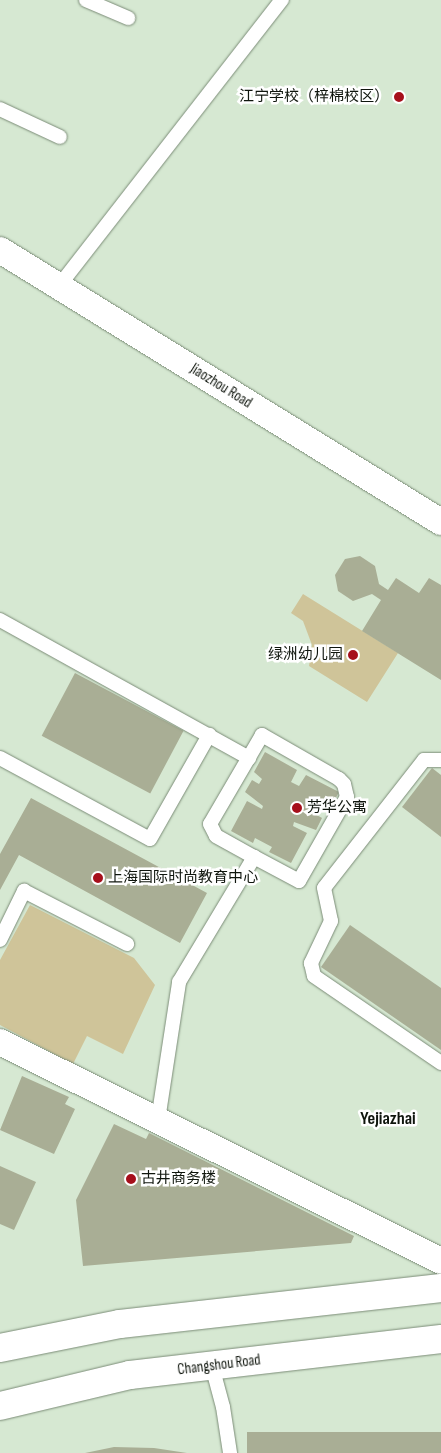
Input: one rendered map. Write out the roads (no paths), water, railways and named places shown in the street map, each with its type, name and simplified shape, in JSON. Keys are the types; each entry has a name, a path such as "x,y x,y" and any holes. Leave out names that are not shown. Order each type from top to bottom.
{"main road":[{"path":"0,1348 120,1324 441,1288"},
{"name":"Changshou Road","path":"0,1406 130,1375 441,1339"}],"street":[{"name":"Jiaozhou Road","path":"0,250 441,522"},
{"path":"0,1042 441,1261"}],"lane":[{"path":"86,0 128,18"},
{"path":"59,286 282,0"},
{"path":"0,109 60,137"},
{"path":"0,620 249,758"},
{"path":"0,758 150,838 209,736"},
{"path":"262,736 339,779 347,791 347,797 299,880 254,857 216,836 210,824 262,736"},
{"path":"441,760 424,760 324,888 331,921 311,963 314,976 441,1063"},
{"path":"158,1120 179,982 254,857"},
{"path":"0,940 24,891 127,944"},
{"path":"212,1366 223,1407 230,1453"}],"place":[{"name":"江宁学校（梓棉校区）","path":"399,97"},
{"name":"绿洲幼儿园","path":"353,655"},
{"name":"芳华公寓","path":"297,808"},
{"name":"上海国际时尚教育中心","path":"98,878"},
{"name":"古井商务楼","path":"131,1179"}],"district":[{"name":"Yejiazhai","path":"388,1119"}]}
